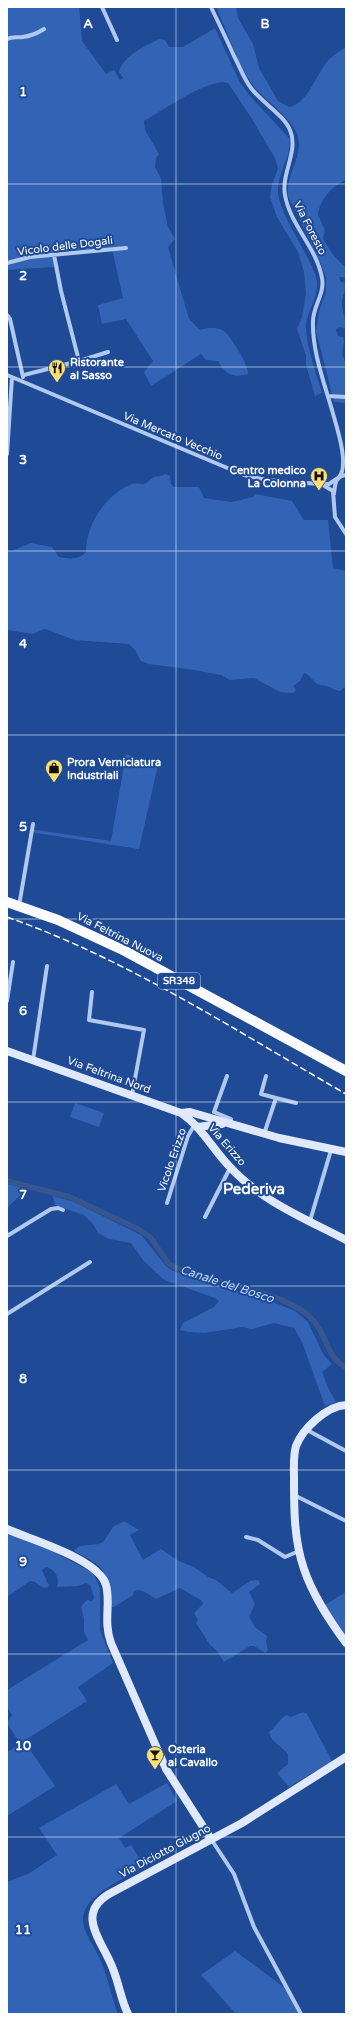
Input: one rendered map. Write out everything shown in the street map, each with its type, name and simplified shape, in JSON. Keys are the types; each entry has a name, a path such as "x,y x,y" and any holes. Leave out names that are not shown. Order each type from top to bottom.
{"main road":[{"name":"Via Feltrina Nuova","path":"7,902 58,920 125,951 346,1071"},
{"name":"Via Feltrina Nord","path":"7,1051 181,1113 190,1112 228,1125 331,1150 346,1152"},
{"name":"Via Erizzo","path":"181,1113 196,1125 230,1168 267,1198 346,1240"},
{"path":"196,1125 204,1117"},
{"name":"Via Feltrina Nord","path":"196,1125 228,1125"},
{"path":"215,1149 209,1137 210,1132 216,1125"},
{"path":"346,1405 328,1410 298,1441 295,1450 294,1495 295,1528 304,1568 316,1596 346,1644"},
{"path":"7,1529 47,1544 88,1564 100,1573 108,1593 107,1631 117,1656 166,1769 211,1839"},
{"name":"Via Diciotto Giugno","path":"128,2014 114,1970 93,1926 92,1913 96,1905 109,1894 242,1822 346,1757"}],"street":[{"path":"102,7 117,40"},
{"name":"Via Foresto","path":"211,7 246,81 265,104 288,126 290,132 292,146 284,179 285,197 321,272 323,283 321,295 314,314 313,325 317,351 340,438 345,473"},
{"path":"7,39 12,36 22,37 38,33 44,29"},
{"name":"Vicolo delle Dogali","path":"7,263 30,257 126,248"},
{"path":"54,255 63,298 79,360"},
{"path":"7,315 10,319 24,375 22,381"},
{"path":"24,375 108,352"},
{"name":"Via Mercato Vecchio","path":"7,375 244,475 266,480 328,484 345,473"},
{"path":"7,454 12,377"},
{"path":"328,396 346,397"},
{"path":"339,478 334,495 335,517 346,534"},
{"path":"320,484 331,488 334,495"},
{"path":"19,906 33,824"},
{"path":"7,1002 13,962"},
{"path":"33,1060 47,966"},
{"path":"92,992 89,1020 144,1030 132,1095"},
{"path":"227,1076 214,1112 230,1119 228,1125"},
{"path":"266,1076 261,1094 296,1103"},
{"path":"264,1134 276,1098"},
{"name":"Vicolo Erizzo","path":"167,1203 188,1136 196,1125"},
{"path":"310,1221 331,1150"},
{"path":"205,1217 230,1168"},
{"path":"7,1236 51,1209 58,1208 63,1210"},
{"path":"7,1314 90,1262"},
{"path":"307,1430 346,1451"},
{"path":"294,1495 346,1521"},
{"path":"246,1536 258,1540 285,1557 299,1550"},
{"path":"211,1839 234,1874 254,1927 301,2014"}],"shaded area":[{"path":"7,7 79,7 82,41 106,74 114,70 120,80 123,78 119,72 121,66 130,56 142,48 159,39 165,40 169,47 183,47 215,28 240,83 289,138 289,151 278,184 279,200 288,222 316,277 316,295 307,318 306,332 309,350 322,393 315,396 306,365 306,356 297,329 302,317 306,294 304,272 298,252 277,217 270,197 272,184 278,169 275,158 252,119 228,83 220,82 198,90 144,121 145,130 159,154 156,158 155,167 161,178 163,203 168,227 175,239 168,247 189,319 200,330 215,328 224,331 239,351 246,364 248,374 238,376 230,374 224,370 218,361 206,360 201,354 151,386 144,372 153,361 126,319 102,324 98,305 123,298 112,249 74,250 53,253 54,267 7,270"},
{"path":"216,7 236,7 238,18 253,44 259,68 278,101 289,107 295,105 306,96 328,61 335,54 346,47 346,180 332,189 324,198 318,215 325,230 323,239 334,256 346,268 346,277 339,277 341,282 346,283 342,308 346,329 340,327 336,329 338,336 343,337 344,341 342,354 346,363 346,403 334,402 316,331 319,311 326,292 326,278 321,264 288,196 289,181 298,152 298,137 296,131 286,118 256,89 250,81 239,61"},
{"path":"166,474 170,476 171,484 174,487 199,487 204,498 232,502 253,497 255,494 292,501 304,520 328,520 333,568 346,571 346,686 340,691 318,684 304,673 300,681 293,686 296,690 293,693 280,692 254,678 230,680 221,675 149,664 141,661 135,650 129,644 74,640 44,629 33,634 7,630 7,550 12,551 31,543 52,547 59,557 77,558 86,552 90,531 99,511 114,495 132,484 144,484 154,477"},
{"path":"126,754 158,765 139,849 30,832 30,829 111,841"},
{"path":"75,1103 104,1113 99,1127 70,1117"},
{"path":"7,1184 27,1189 7,1208"},
{"path":"53,1196 74,1202 141,1235 166,1266 173,1271 195,1279 266,1299 295,1311 308,1322 323,1354 332,1364 322,1372 329,1390 336,1402 325,1406 302,1342 294,1328 274,1323 252,1329 242,1327 205,1333 180,1330 183,1323 214,1307 219,1301 215,1298 164,1280 143,1260 131,1243 109,1239 98,1233 93,1224 84,1215 55,1205"},
{"path":"124,1521 139,1530 130,1535 143,1560 161,1549 179,1561 194,1567 208,1577 216,1580 232,1593 250,1581 258,1580 260,1584 249,1592 255,1604 249,1617 255,1627 267,1636 266,1641 268,1650 265,1653 254,1646 250,1646 224,1662 217,1651 210,1645 196,1623 198,1620 194,1613 203,1604 202,1601 180,1588 156,1599 141,1590 137,1590 134,1591 133,1595 114,1607 109,1607 107,1578 104,1572 93,1561 74,1551 79,1546 99,1544 103,1542 113,1527"},
{"path":"7,1533 43,1546 93,1573 100,1588 100,1630 113,1663 78,1687 87,1701 24,1741 55,1786 7,1816 7,1752 20,1744 7,1723 12,1715 7,1707 7,1690 88,1640 84,1632 84,1619 81,1607 87,1600 92,1601 94,1597 90,1585 86,1583 78,1586 57,1587 58,1580 56,1574 46,1567 42,1570 49,1586 43,1588 35,1582 30,1581 7,1597"},
{"path":"346,1592 346,1641 325,1605"},
{"path":"303,1712 307,1714 332,1761 289,1787 277,1773 288,1764 288,1755 272,1739 269,1732 285,1716 287,1715 291,1717"},
{"path":"167,1783 177,1801 119,1838 125,1848 131,1845 145,1867 106,1888 97,1895 85,1911 83,1920 85,1930 103,1966 118,2014 7,2014 7,1882 28,1874 57,1855 39,1828 116,1784 129,1804"},
{"path":"235,1951 285,1988 299,2014 236,2014 201,1975"}],"waterway":[{"name":"Canale del Bosco","path":"7,1181 70,1197 138,1229 151,1238 169,1264 190,1274 253,1290 286,1302 300,1309 316,1323 333,1357 346,1368"}],"railway":[{"path":"7,917 52,934 138,975 222,1021 346,1094"}],"place":[{"name":"Ristorante al Sasso","path":"57,383"},
{"name":"Centro medico La Colonna","path":"319,491"},
{"name":"Prora Verniciatura Industriali","path":"54,783"},
{"name":"Osteria al Cavallo","path":"155,1770"}],"district":[{"name":"Pederiva","path":"254,1189"}]}
